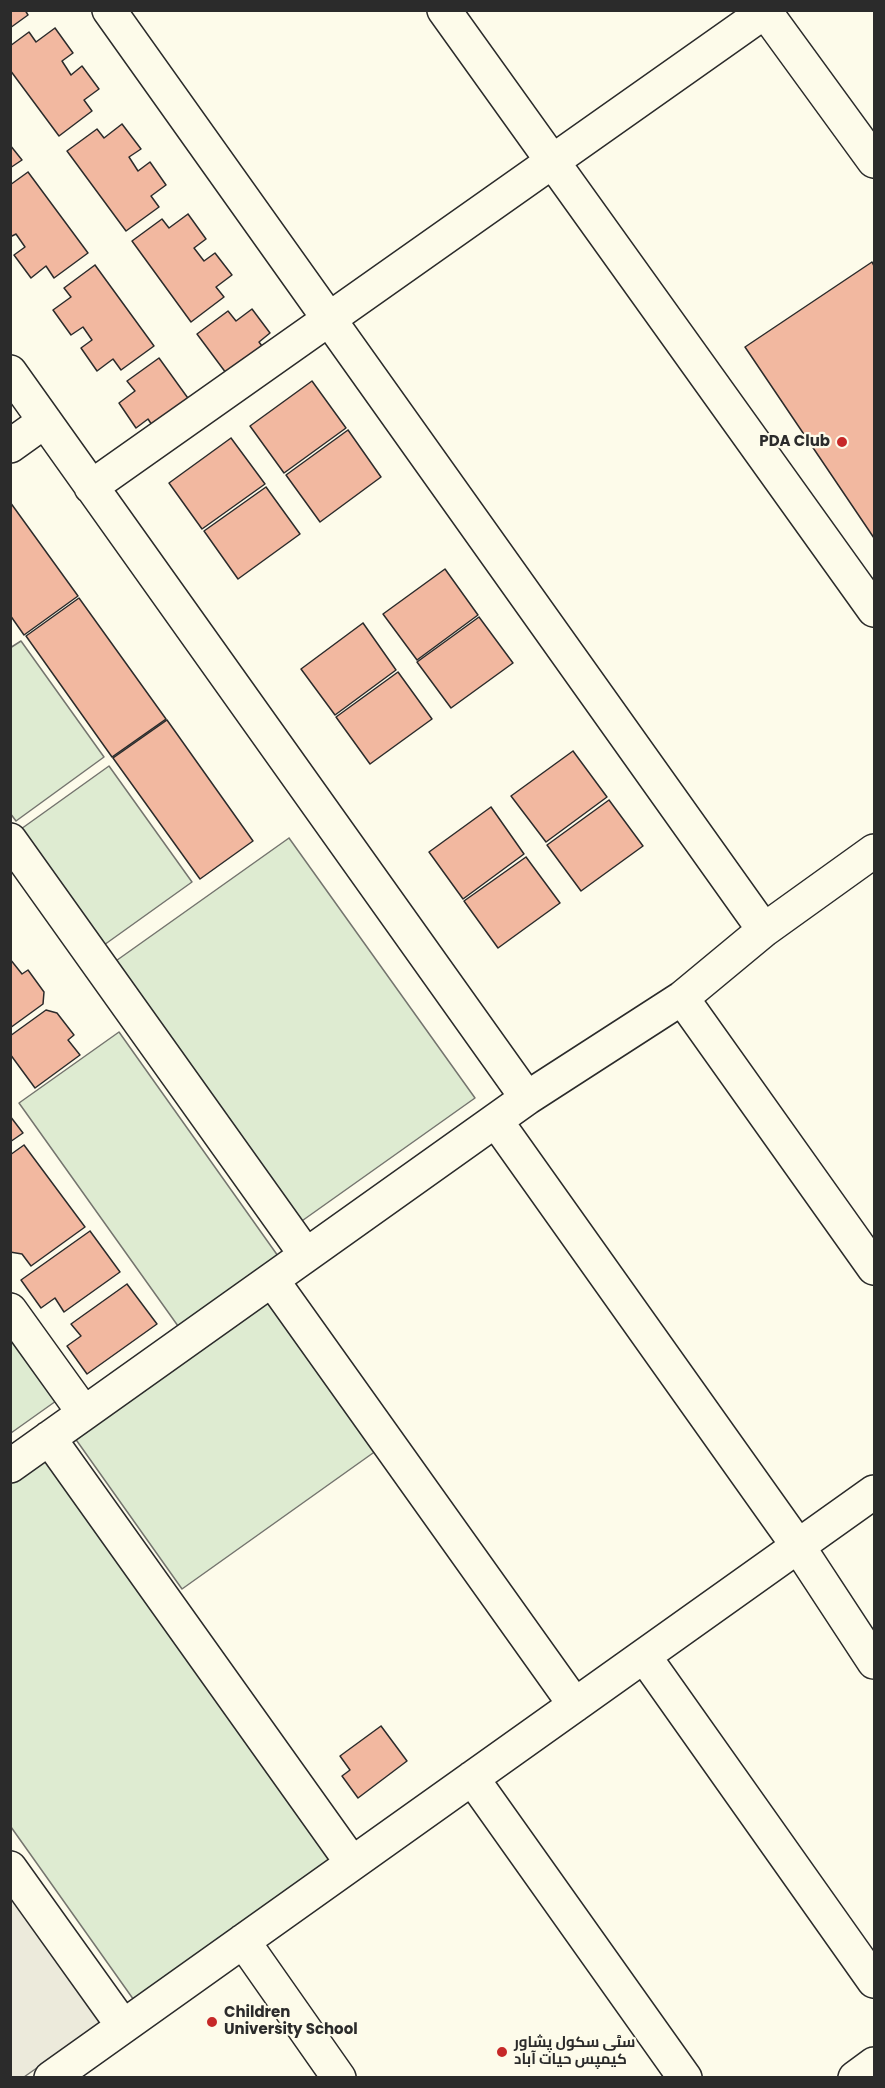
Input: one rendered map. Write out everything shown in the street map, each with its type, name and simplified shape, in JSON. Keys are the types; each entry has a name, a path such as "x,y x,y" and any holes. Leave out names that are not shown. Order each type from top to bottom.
{"street":[{"path":"109,10 764,930"},
{"path":"444,10 874,610"},
{"path":"91,487 765,11 874,161"},
{"path":"10,372 527,1098"},
{"path":"10,446 45,421"},
{"path":"10,840 306,1255"},
{"path":"10,1466 527,1098 681,998 764,930 869,866"},
{"path":"681,998 874,1268"},
{"path":"496,1121 798,1546 874,1662"},
{"path":"272,1280 575,1705"},
{"path":"10,1310 84,1413"},
{"path":"49,1438 352,1863"},
{"path":"51,2078 874,1492"},
{"path":"644,1656 874,1981"},
{"path":"472,1778 685,2078"},
{"path":"10,1868 123,2026"},
{"path":"243,1941 339,2078"},
{"path":"855,2078 874,2064"}],"green space":[{"path":"21,641 104,757 16,821 10,813 10,648"},
{"path":"109,766 192,882 104,945 21,829"},
{"path":"289,838 475,1098 299,1223 113,963"},
{"path":"119,1032 278,1256 178,1326 19,1103"},
{"path":"270,1293 380,1448 182,1589 72,1434"},
{"path":"10,1337 56,1401 11,1433 10,1433"},
{"path":"47,1455 336,1860 136,2003 11,1827 10,1482"}],"shaded area":[{"path":"10,1888 105,2020 24,2077 11,2077"}],"building":[{"path":"10,10 25,10 28,15 10,28"},
{"path":"55,28 73,53 62,61 71,75 82,66 99,89 84,100 92,111 59,136 10,70 10,46 29,32 36,42"},
{"path":"122,124 141,149 129,157 138,171 150,162 166,185 151,196 159,207 126,231 67,151 97,129 104,138"},
{"path":"10,145 22,160 10,168"},
{"path":"28,172 88,253 54,278 46,266 31,278 14,255 25,247 16,234 10,237 10,185"},
{"path":"188,214 206,239 194,248 204,261 215,253 232,275 216,287 224,297 191,322 132,241 162,219 169,228"},
{"name":"PDA Club","path":"872,262 874,266 874,538 745,347"},
{"path":"95,265 154,346 121,370 113,359 97,371 81,348 92,340 83,327 71,335 53,310 71,297 64,288"},
{"path":"252,309 270,333 259,342 265,350 229,377 197,334 228,311 236,321"},
{"path":"159,358 190,401 154,428 148,419 136,428 119,403 135,391 127,381"},
{"path":"312,381 346,428 284,473 250,426"},
{"path":"348,430 381,477 320,522 286,475"},
{"path":"231,438 265,484 202,529 169,483"},
{"path":"266,487 300,534 238,579 204,531"},
{"path":"10,502 78,596 24,635 10,615"},
{"path":"445,569 478,615 417,660 383,614"},
{"path":"79,598 166,719 112,757 26,636"},
{"path":"479,617 513,663 451,708 417,662"},
{"path":"363,623 396,670 335,715 301,669"},
{"path":"398,672 432,719 370,764 336,717"},
{"path":"167,720 253,841 200,879 113,758"},
{"path":"573,751 607,797 546,842 511,796"},
{"path":"609,800 643,846 581,891 547,845"},
{"path":"491,807 524,854 463,899 429,852"},
{"path":"526,857 560,903 498,948 464,901"},
{"path":"10,959 22,974 28,970 44,992 43,1004 10,1028"},
{"path":"46,1010 57,1013 74,1035 68,1040 80,1055 35,1088 10,1054 10,1036"},
{"path":"10,1116 23,1133 10,1142"},
{"path":"24,1145 85,1227 31,1266 22,1254 10,1252 10,1155"},
{"path":"90,1231 120,1272 64,1312 55,1298 41,1308 21,1280"},
{"path":"127,1284 157,1324 87,1374 67,1346 81,1336 71,1324"},
{"path":"381,1726 407,1761 358,1798 342,1776 350,1770 340,1756"}],"place":[{"name":"PDA Club","path":"842,442"},
{"name":"Children University School","path":"212,2022"},
{"name":"سٹی سکول پشاور کیمپس حیات آباد","path":"502,2052"}]}
